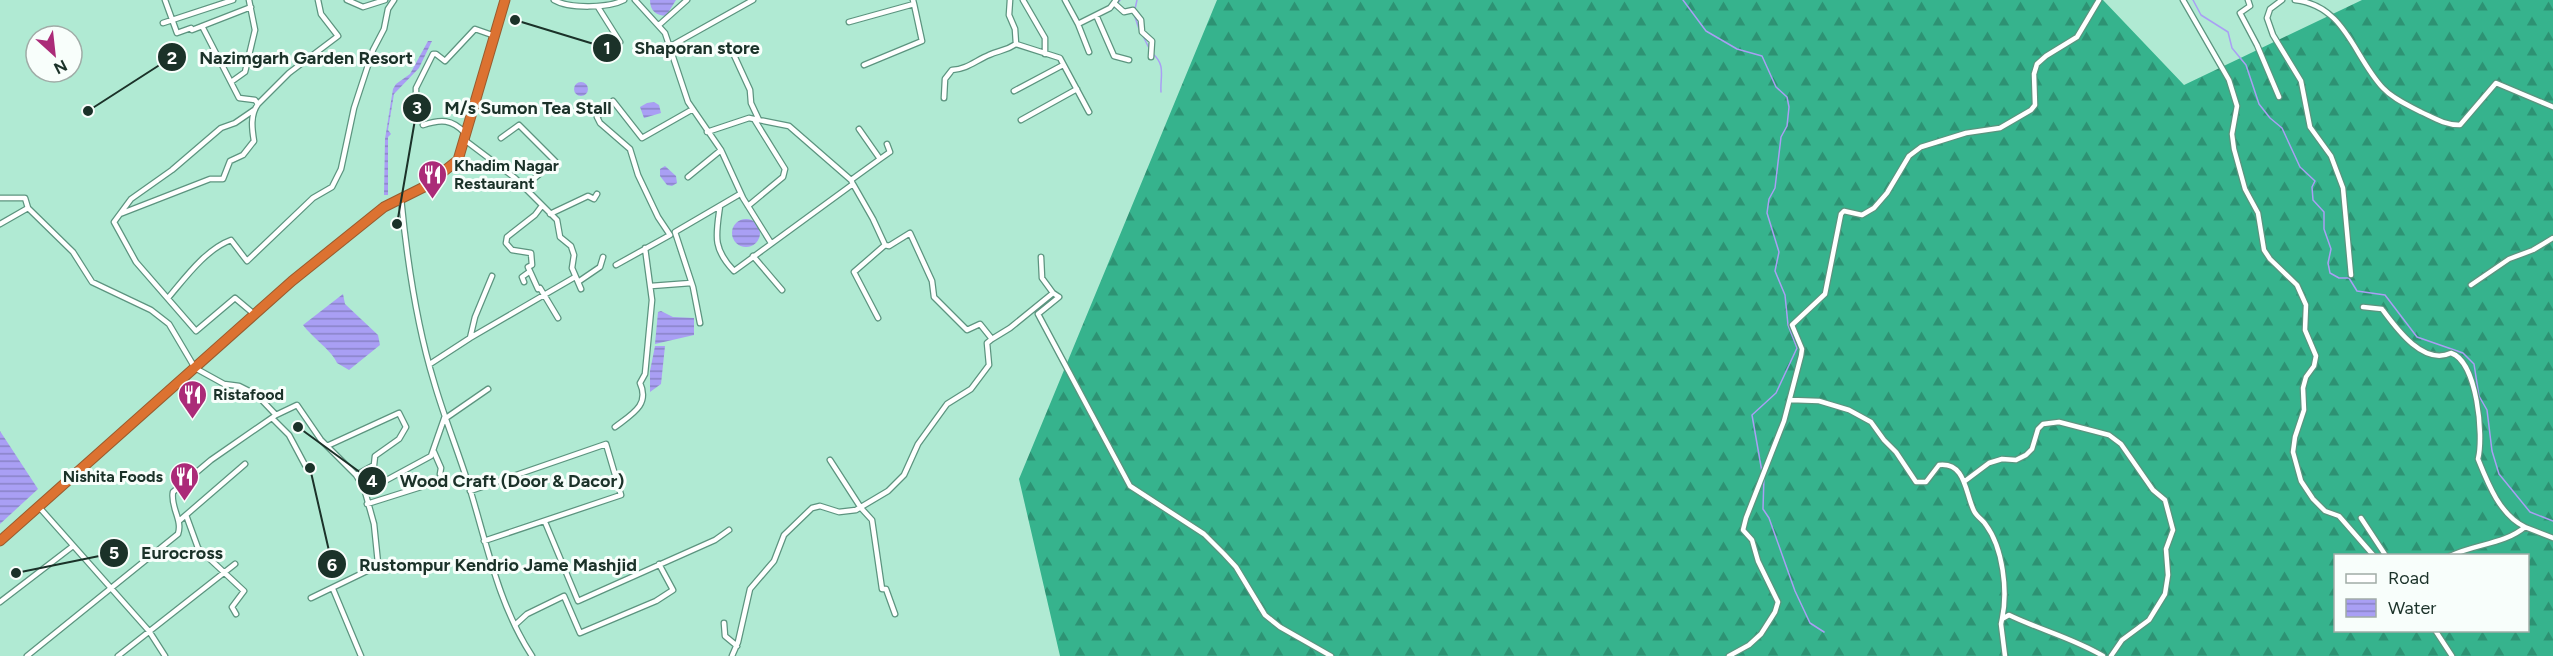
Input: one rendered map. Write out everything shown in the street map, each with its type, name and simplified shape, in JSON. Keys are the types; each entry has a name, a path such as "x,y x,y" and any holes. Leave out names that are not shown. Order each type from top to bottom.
{"highway":[{"path":"0,541 254,314 384,207 424,186 458,160 505,0"}],"street":[{"path":"165,0 177,33 251,7"},
{"path":"163,23 233,0"},
{"path":"231,82 245,72 255,30 249,0"},
{"path":"254,314 244,303 235,298 196,331 136,262 114,226 116,216 131,200 172,170 221,128 235,123 254,110 289,73 338,36 321,14 318,0"},
{"path":"347,0 369,8 385,0"},
{"path":"168,298 204,258 220,244 231,240 247,261 313,198 332,187 341,169 354,108 373,50 384,29 388,9 394,0"},
{"path":"554,0 562,4 598,7 624,0"},
{"path":"636,0 659,25 693,109 721,150 747,206 771,243"},
{"path":"639,5 645,0"},
{"path":"659,25 687,0"},
{"path":"669,47 753,0"},
{"path":"1010,0 1009,15 1015,29 1016,44"},
{"path":"1023,0 1045,38 1045,54"},
{"path":"1065,0 1089,52"},
{"path":"1729,656 1754,641 1777,608 1775,593 1758,561 1752,540 1743,530 1794,400 1802,349 1792,325 1825,294 1844,211 1862,215 1874,208 1887,193 1909,156 1921,147 1966,133 2000,128 2031,110 2035,105 2034,74 2037,64 2077,37 2099,0"},
{"path":"2183,0 2229,80 2237,106 2232,134 2234,149 2245,189 2258,213 2264,250 2270,259 2297,285 2306,305 2305,330 2316,356 2314,366 2306,377 2303,388 2304,410 2295,437 2294,452 2301,481 2313,499 2325,511 2339,516 2373,554"},
{"path":"2248,0 2250,6 2240,13 2258,45 2279,97"},
{"path":"2282,0 2270,9 2267,18 2273,34 2301,81 2310,127 2331,156 2343,188 2351,275"},
{"path":"2295,0 2304,1 2326,11 2343,25 2381,86 2390,95 2448,125 2460,125 2496,83 2553,106"},
{"path":"849,22 914,2 922,41 864,65"},
{"path":"1078,24 1110,8 1115,2 1124,12 1133,10 1141,20 1142,32 1152,41 1151,57"},
{"path":"598,7 620,42"},
{"path":"1096,15 1114,56 1129,60"},
{"path":"202,26 239,98 255,100 258,104"},
{"path":"416,120 416,88 433,54 445,62 470,31 475,29 495,36"},
{"path":"1016,44 1060,58 1089,112"},
{"path":"944,98 945,79 952,70 964,69 991,54 1002,53 1016,44"},
{"path":"733,53 750,90 756,120 785,169 783,177 747,206"},
{"path":"1014,91 1063,65"},
{"path":"1021,120 1077,89"},
{"path":"693,109 642,138 613,101 597,117 600,123 630,149 638,175 658,218 672,233 691,283 700,323"},
{"path":"116,216 210,179 223,179 230,161 243,156 254,141 252,130 254,110"},
{"path":"707,132 749,118 789,126 852,182 885,246"},
{"path":"423,125 446,120 453,122 466,138 524,187 556,220 560,237 571,246 576,280 581,289"},
{"path":"501,138 519,126 555,161 524,187"},
{"path":"859,129 880,159"},
{"path":"720,206 715,229 716,238 727,264 734,272 890,152 887,144"},
{"path":"688,177 721,150"},
{"path":"550,214 588,196 594,199 597,194"},
{"path":"616,265 741,194"},
{"path":"0,198 21,196 25,198 28,208 73,252 92,282 151,310 169,324 195,368 224,384 239,386 257,395 289,435 305,465"},
{"path":"398,200 416,302 445,417 470,491 498,587 515,626 532,656"},
{"path":"541,207 535,215 506,238 509,249 531,253 533,257 532,265 528,267 529,272 537,289 540,288 558,318"},
{"path":"0,224 28,208"},
{"path":"878,318 854,272 885,246 889,246 910,233 929,272 934,297 967,330 980,324 992,339"},
{"path":"2471,285 2510,259 2533,250 2553,238"},
{"path":"615,427 641,406 645,397 640,383 645,374 647,359 651,286 645,248"},
{"path":"430,364 544,294 600,267 603,256"},
{"path":"753,256 782,290"},
{"path":"1041,257 1042,278 1053,293 1059,297 1038,314 1130,486 1204,534 1236,567 1265,615 1280,627 1331,656"},
{"path":"524,282 522,277 529,272"},
{"path":"470,338 475,317 492,276"},
{"path":"651,286 691,283"},
{"path":"732,656 737,646 750,589 774,561 784,535 812,508 820,506 839,512 861,508 888,491 904,476 918,444 947,404 971,389 989,365 987,343 1010,328 1053,293"},
{"path":"2363,307 2382,309 2410,342 2426,352 2443,357 2451,353 2463,361 2469,373 2477,407 2480,449 2478,459 2505,512 2514,522 2553,538"},
{"path":"440,474 441,468 434,452 445,417 488,389"},
{"path":"1794,400 1819,401 1848,410 1871,422 1896,452 1916,482 1926,482 1933,470 1944,464 1959,472 1965,481 1973,510 1986,523 2000,558 2006,592 2001,633 2005,656"},
{"path":"27,656 178,534 178,521 172,504 173,492 211,460 274,416 297,405 327,446 356,475 364,488 374,524 378,562 371,569 311,598"},
{"path":"327,446 399,413 406,427 399,439 375,456 374,465 356,475"},
{"path":"1965,481 1989,463 2002,459 2016,460 2026,455 2032,449 2038,429 2043,424 2067,424 2109,435 2121,444 2153,490 2165,500 2173,530 2166,549 2168,575 2165,594 2149,620 2122,640 2111,656"},
{"path":"470,491 606,444 621,495 484,541"},
{"path":"383,482 434,452"},
{"path":"830,460 873,524 882,589 886,589 890,595 895,614"},
{"path":"178,521 245,464"},
{"path":"367,504 424,486"},
{"path":"39,507 149,631 165,656"},
{"path":"186,515 198,548 244,591 232,607 237,614"},
{"path":"2361,518 2385,554"},
{"path":"545,522 578,601 715,540 729,530"},
{"path":"2453,554 2478,545 2514,537 2525,527"},
{"path":"0,602 73,546"},
{"path":"118,656 235,564"},
{"path":"515,626 527,614 564,596 580,633 651,604 673,590 659,564"},
{"path":"333,589 361,656"},
{"path":"2002,619 2009,615 2042,631 2072,639 2103,656"},
{"path":"724,623 725,636 737,646"},
{"path":"2436,632 2452,656"}],"green space":[{"path":"1217,0 2103,0 2184,85 2362,0 2553,0 2553,656 1060,656 1019,479"}],"water":[{"path":"650,0 676,0 666,16 654,12"},
{"path":"428,41 432,41 419,68 394,94 388,130 391,134 388,137 388,195 384,195 385,139 393,89 410,74"},
{"path":"581,82 586,84 588,89 586,94 581,96 576,94 574,89 576,84"},
{"path":"654,102 659,105 661,113 644,118 640,107"},
{"path":"665,166 676,176 677,183 672,186 667,185 660,176 660,169"},
{"path":"746,219 756,223 760,233 756,243 746,247 736,243 732,233 736,223"},
{"path":"343,294 345,304 378,335 380,345 349,370 337,363 303,325"},
{"path":"661,311 673,317 694,318 694,335 655,344 658,312"},
{"path":"655,346 665,346 661,384 650,392 650,371"},
{"path":"0,431 38,489 0,524"}],"waterway":[{"path":"1114,8 1120,0"},
{"path":"1135,9 1137,0"},
{"path":"1683,0 1706,31 1737,49 1762,56 1776,87 1787,97 1789,107 1787,126 1781,137 1775,188 1769,199 1767,213 1779,252 1775,271 1785,295 1788,325 1797,348 1776,393 1752,415 1762,472"},
{"path":"2193,0 2201,15 2228,32 2232,48 2246,65 2259,104 2282,128 2300,167 2315,181 2312,187 2313,200 2324,212 2324,229 2331,249 2328,263 2330,273 2339,278 2349,278 2357,291 2385,295 2417,337 2463,353 2474,364 2479,396 2487,410 2492,451 2499,474 2530,512 2553,521"},
{"path":"1135,17 1139,29"},
{"path":"1143,36 1150,50"},
{"path":"1153,54 1160,62 1161,92"},
{"path":"1764,476 1763,509 1769,518 1795,591 1810,623 1824,632"}],"place":[{"name":"Shaporan store","path":"515,20"},
{"name":"Nazimgarh Garden Resort","path":"88,111"},
{"name":"Khadim Nagar Restaurant","path":"433,200"},
{"name":"M/s Sumon Tea Stall","path":"397,224"},
{"name":"Ristafood","path":"192,420"},
{"name":"Wood Craft (Door & Dacor)","path":"298,427"},
{"name":"Rustompur Kendrio Jame Mashjid","path":"310,468"},
{"name":"Nishita Foods","path":"184,502"},
{"name":"Eurocross","path":"16,573"}]}
